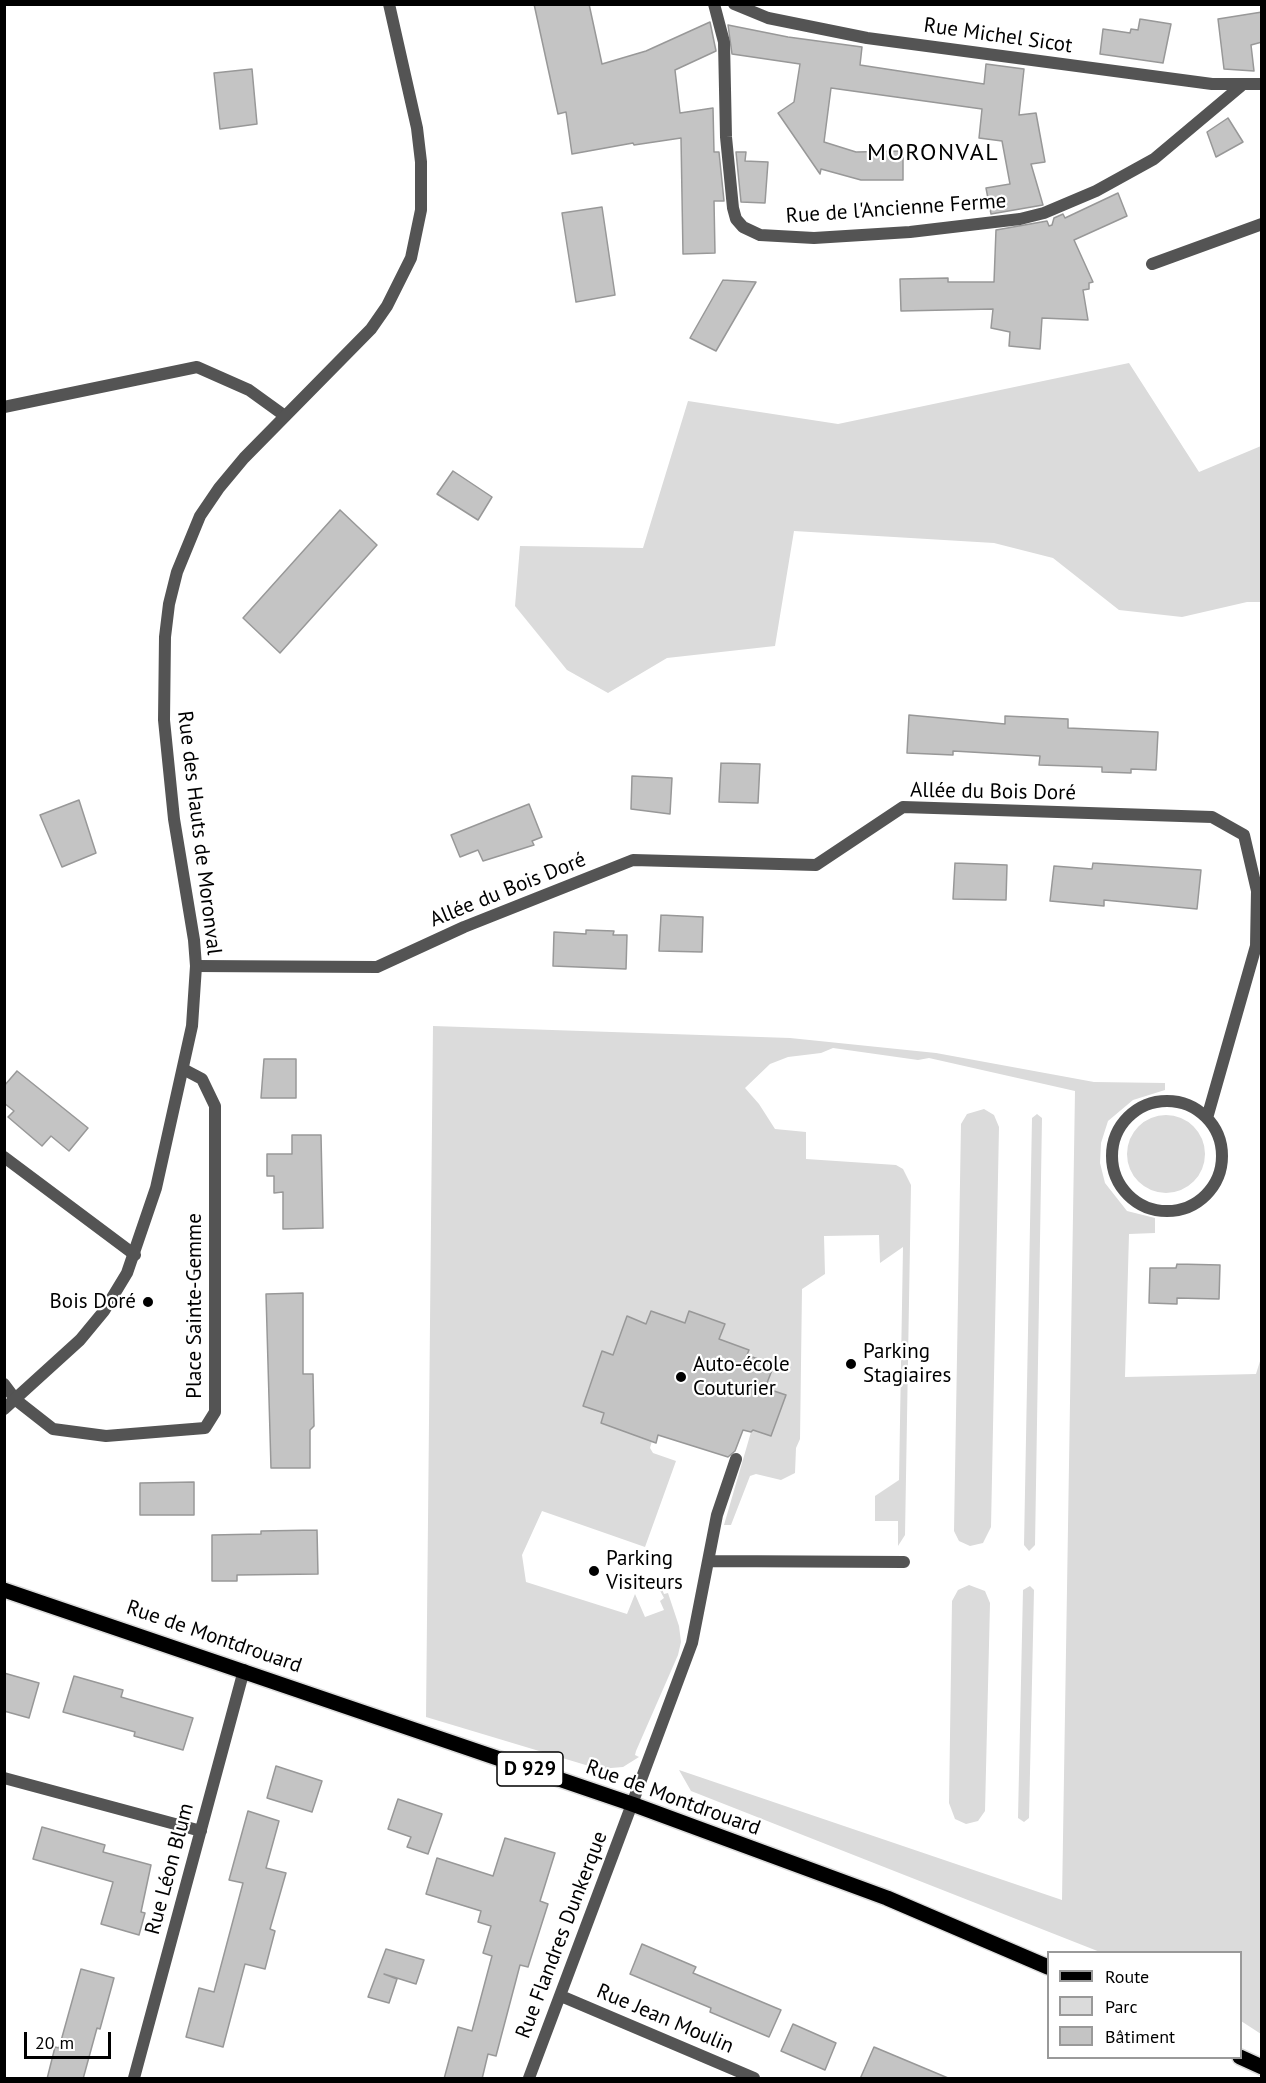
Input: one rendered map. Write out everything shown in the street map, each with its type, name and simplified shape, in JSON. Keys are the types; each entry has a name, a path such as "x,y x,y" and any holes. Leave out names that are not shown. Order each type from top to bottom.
{"main road":[{"name":"Rue de Montdrouard","path":"4,1590 632,1804 887,1898 1047,1967"},
{"path":"1242,2058 1262,2067"}],"street":[{"name":"Rue des Hauts de Moronval","path":"4,1409 57,1363 104,1311 118,1291 135,1256 156,1188 192,1026 196,966 190,912 174,819 162,676 169,604 177,572 200,516 244,458 371,328 402,280 414,249 421,210 421,162 417,128 389,4"},
{"name":"Rue de l'Ancienne Ferme","path":"714,4 724,42 726,137 733,208 739,223 746,230 760,235 814,238 910,232 1020,219 1044,213 1088,195 1154,159 1241,86"},
{"name":"Rue Michel Sicot","path":"734,4 777,21 867,38 1241,86 1262,84"},
{"path":"1152,264 1262,224"},
{"path":"4,407 197,367 249,390 285,416"},
{"name":"Allée du Bois Doré","path":"196,966 377,967 464,927 633,861 816,865 903,807 1212,817 1244,835 1257,891 1256,946 1207,1118"},
{"name":"Place Sainte-Gemme","path":"16,1400 53,1429 106,1436 205,1428 215,1412 214,1106 202,1079 183,1069"},
{"path":"1169,1101 1188,1105 1207,1118 1220,1139 1220,1171 1212,1188 1199,1201 1182,1210 1162,1212 1144,1207 1128,1196 1116,1181 1111,1162 1112,1143 1120,1126 1133,1112 1150,1103 1169,1101"},
{"path":"4,1157 135,1256"},
{"path":"4,1384 16,1400"},
{"name":"Rue Flandres Dunkerque","path":"529,2079 692,1643 717,1515 736,1459"},
{"path":"708,1561 904,1562"},
{"name":"Rue Léon Blum","path":"134,2079 244,1670"},
{"path":"4,1778 201,1831"},
{"name":"Rue Jean Moulin","path":"561,1996 754,2079"}],"green space":[{"path":"1129,363 1199,472 1261,446 1261,602 1247,602 1182,617 1119,610 1053,558 994,543 794,531 775,646 667,658 608,693 567,670 515,606 520,546 643,548 688,401 838,424"},
{"path":"433,1026 790,1038 936,1053 1094,1082 1165,1083 1165,1090 1133,1100 1108,1121 1101,1143 1100,1163 1105,1183 1127,1211 1155,1218 1155,1233 1129,1234 1125,1377 1256,1374 1261,1358 1261,2034 1242,2022 1242,1951 1097,1951 691,1791 679,1770 1062,1900 1075,1091 929,1058 918,1060 833,1048 821,1053 788,1057 770,1064 745,1088 759,1104 775,1129 806,1132 806,1159 896,1165 903,1169 911,1185 905,1535 898,1546 898,1521 875,1521 875,1496 899,1480 903,1247 880,1263 879,1235 824,1236 825,1274 802,1289 800,1439 796,1448 795,1473 781,1480 756,1474 750,1476 731,1525 724,1525 751,1432 753,1430 771,1436 785,1396 765,1388 773,1365 747,1355 719,1339 725,1324 689,1311 685,1323 651,1311 646,1324 627,1317 617,1343 616,1356 602,1351 583,1405 604,1413 601,1423 652,1441 650,1448 653,1453 676,1461 645,1547 542,1511 522,1555 526,1582 627,1614 635,1594 645,1617 664,1610 660,1601 664,1598 658,1587 660,1584 664,1594 668,1593 679,1626 681,1642 678,1655 636,1751 635,1755 639,1757 623,1767 599,1769 426,1717"},
{"path":"984,1109 994,1115 999,1127 991,1527 983,1543 970,1546 959,1541 954,1531 961,1124 967,1114"},
{"path":"1037,1114 1042,1118 1035,1545 1029,1551 1024,1545 1032,1118"},
{"path":"1166,1115 1181,1118 1198,1132 1205,1154 1202,1169 1188,1186 1166,1193 1151,1190 1134,1176 1127,1154 1130,1139 1144,1122"},
{"path":"969,1585 985,1591 990,1603 985,1811 978,1821 966,1824 955,1819 949,1803 952,1601 958,1590"},
{"path":"1030,1586 1034,1590 1029,1818 1024,1822 1018,1818 1023,1590"}],"building":[{"path":"534,4 589,4 602,64 646,51 710,22 716,51 675,70 680,113 713,108 714,152 719,152 724,201 714,201 715,253 683,254 681,138 634,145 633,143 572,154 566,112 558,114"},
{"path":"1262,12 1262,42 1251,45 1254,71 1224,69 1218,19"},
{"path":"1140,19 1171,24 1163,63 1100,54 1103,29 1130,33 1131,29 1138,30"},
{"path":"728,25 788,37 862,47 860,65 984,84 986,64 1024,69 1019,115 1036,113 1045,162 1031,164 1043,205 991,214 986,188 1010,184 1002,141 979,138 982,109 831,88 824,142 856,152 903,151 903,180 861,180 821,169 820,174 778,113 794,102 800,64 732,54"},
{"path":"252,69 257,124 220,129 214,73"},
{"path":"1228,118 1243,142 1216,157 1207,132"},
{"path":"736,152 746,152 745,161 768,162 765,203 741,202"},
{"path":"1118,193 1127,216 1074,240 1093,282 1089,283 1089,289 1083,290 1088,320 1042,318 1040,349 1009,346 1010,332 991,328 993,309 901,311 900,279 948,278 948,282 994,282 996,230 1047,221 1049,226 1052,225 1054,218 1063,214 1065,218"},
{"path":"602,207 615,295 576,302 562,213"},
{"path":"723,280 756,282 716,351 690,338"},
{"path":"453,471 492,497 478,520 437,494"},
{"path":"340,510 377,545 280,653 243,618"},
{"path":"909,715 1005,724 1005,716 1068,719 1068,728 1158,732 1156,770 1131,769 1131,773 1102,772 1102,767 1039,765 1040,756 953,751 953,755 907,753"},
{"path":"721,763 760,764 758,803 719,802"},
{"path":"632,776 672,778 670,814 631,809"},
{"path":"79,800 96,853 62,867 40,815"},
{"path":"529,804 542,837 532,841 534,845 483,861 478,850 460,857 451,835"},
{"path":"955,863 1007,865 1006,900 953,899"},
{"path":"1093,863 1201,870 1197,909 1104,900 1104,906 1050,901 1054,866 1092,869"},
{"path":"661,915 703,917 702,952 659,951"},
{"path":"586,930 614,931 613,935 627,935 626,969 553,966 554,932 586,934"},
{"path":"264,1059 296,1059 296,1098 261,1098"},
{"path":"17,1071 88,1128 69,1151 51,1136 42,1146 8,1117 14,1111 4,1103 4,1086"},
{"path":"292,1135 321,1135 323,1228 283,1229 283,1192 274,1193 274,1176 267,1176 267,1154 292,1154"},
{"path":"1177,1264 1220,1265 1219,1299 1177,1298 1177,1304 1149,1303 1150,1268 1176,1268"},
{"path":"303,1293 303,1374 313,1374 314,1426 310,1430 310,1468 271,1468 266,1294"},
{"name":"Auto-école Couturier","path":"651,1311 685,1323 689,1311 725,1324 719,1339 749,1350 747,1355 774,1365 765,1388 786,1395 771,1436 753,1430 751,1432 743,1430 735,1451 728,1457 658,1435 656,1443 601,1423 604,1413 583,1406 602,1351 613,1355 627,1316 646,1324"},
{"path":"194,1482 194,1515 140,1515 140,1483"},
{"path":"317,1530 318,1574 237,1575 237,1581 212,1581 212,1535"},
{"path":"4,1673 39,1683 29,1718 4,1711"},
{"path":"74,1676 123,1690 121,1697 193,1718 183,1750 134,1736 135,1732 63,1712"},
{"path":"276,1766 322,1781 312,1812 267,1798"},
{"path":"398,1799 442,1814 428,1854 407,1847 411,1837 388,1829"},
{"path":"248,1811 279,1821 266,1868 286,1873 270,1929 275,1931 265,1969 245,1964 223,2047 186,2037 199,1988 214,1992 243,1883 229,1880"},
{"path":"42,1827 105,1845 103,1852 151,1865 141,1912 145,1913 139,1935 101,1924 113,1882 33,1859"},
{"path":"505,1838 555,1853 540,1901 548,1904 528,1967 520,1965 496,2056 488,2054 482,2079 444,2079 458,2027 472,2031 492,1956 483,1953 491,1926 478,1922 481,1911 426,1894 437,1858 493,1876"},
{"path":"642,1944 696,1967 693,1973 781,2010 769,2037 710,2012 711,2008 630,1974"},
{"path":"386,1949 424,1960 416,1984 384,1974 397,1979 389,2003 368,1997"},
{"path":"81,1969 114,1978 100,2029 97,2028 83,2079 47,2079 55,2047 59,2048"},
{"path":"793,2024 836,2043 825,2070 781,2051"},
{"path":"874,2047 948,2078 948,2079 860,2079"}],"place":[{"name":"Bois Doré","path":"148,1302"},
{"name":"Parking Stagiaires","path":"851,1364"},
{"name":"Auto-école Couturier","path":"681,1377"},
{"name":"Parking Visiteurs","path":"594,1571"}],"district":[{"name":"MORONVAL","path":"933,153"}]}
